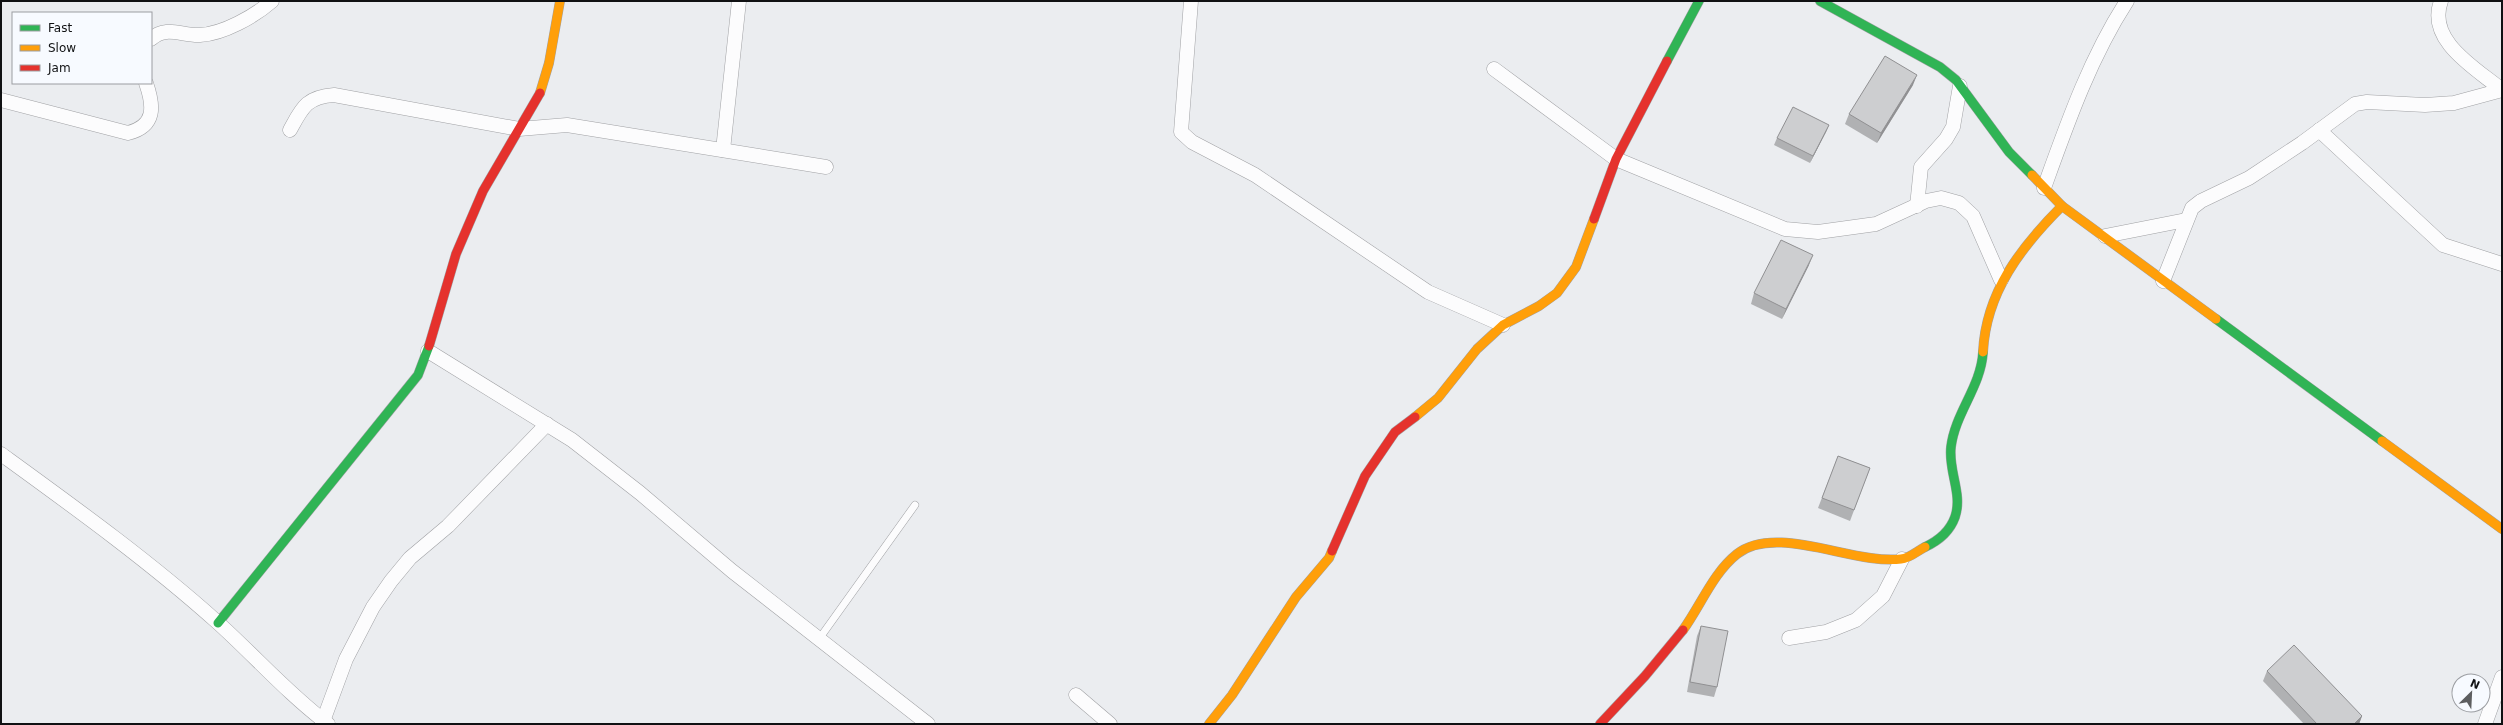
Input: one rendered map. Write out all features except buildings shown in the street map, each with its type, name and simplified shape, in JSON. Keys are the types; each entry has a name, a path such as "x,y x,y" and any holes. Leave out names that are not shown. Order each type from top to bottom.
{"street":[{"path":"152,38 157,33 168,30 183,34 202,35 256,15 272,1"},
{"path":"218,622 418,375 428,351 456,254 483,191 538,98 548,63 560,1"},
{"path":"722,150 739,1"},
{"path":"1191,1 1181,132 1192,142 1255,175 1428,292 1503,325"},
{"path":"1209,724 1232,695 1296,597 1329,558 1365,476 1396,432 1438,398 1477,349 1503,325 1539,306 1557,293 1576,267 1616,160 1699,1"},
{"path":"1820,1 1930,61 1956,80 2009,152 2062,206 2105,236 2163,281 2502,529"},
{"path":"2044,188 2088,73 2115,20 2127,1"},
{"path":"2441,1 2439,26 2450,47 2502,90"},
{"path":"1494,69 1616,160 1785,229 1818,232 1876,224 1926,201 1942,198 1959,203 1973,216 2001,280"},
{"path":"1,100 128,133 139,130 147,124 153,109 146,84"},
{"path":"1917,206 1921,167 1946,139 1953,127 1960,86"},
{"path":"2163,281 2192,208 2201,201 2250,178 2355,104 2367,102 2425,105 2454,103 2502,90"},
{"path":"290,130 304,105 319,96 334,95 520,129 567,125 826,167"},
{"path":"2319,130 2443,245 2502,264"},
{"path":"1600,724 1634,690 1686,625 1724,567 1746,549 1772,543 1856,556 1902,559 1933,543 1948,531 1958,512 1958,492 1950,462 1952,445 1956,429 1980,376 1986,322 2001,280 2036,231 2062,206"},
{"path":"2105,236 2186,220"},
{"path":"428,351 572,440 640,492 732,571 928,724"},
{"path":"1,454 57,495 218,622 268,672 324,723 346,659 373,607 391,582 410,558 448,526 547,424"},
{"path":"1790,638 1826,632 1856,620 1883,596 1902,559"},
{"path":"2485,724 2502,677"},
{"path":"1076,695 1110,724"}],"lane":[{"path":"819,639 915,505"}],"traffic: fast":[{"path":"1667,61 1699,1"},
{"path":"1820,1 1940,67 1956,80 2009,152 2032,175"},
{"path":"2216,319 2382,441"},
{"path":"218,623 418,375 429,346"},
{"path":"1925,547 1943,535 1950,527 1955,517 1957,500 1951,465 1953,435 1978,377 1983,352"}],"traffic: slow":[{"path":"540,93 549,63 560,1"},
{"path":"2032,175 2062,206 2216,319"},
{"path":"1983,352 1991,310 2008,272 2033,238 2062,206"},
{"path":"1415,417 1438,398 1477,349 1503,325 1539,306 1557,293 1576,267 1594,219"},
{"path":"2382,441 2502,529"},
{"path":"1683,630 1721,570 1737,554 1753,546 1772,543 1794,544 1882,559 1901,559 1910,556 1925,547"},
{"path":"1209,724 1232,695 1296,597 1329,558 1332,551"}],"traffic: jam":[{"path":"1594,219 1616,159 1667,61"},
{"path":"429,346 456,254 483,191 540,93"},
{"path":"1332,551 1365,476 1395,432 1415,417"},
{"path":"1600,724 1645,676 1683,630"}]}
